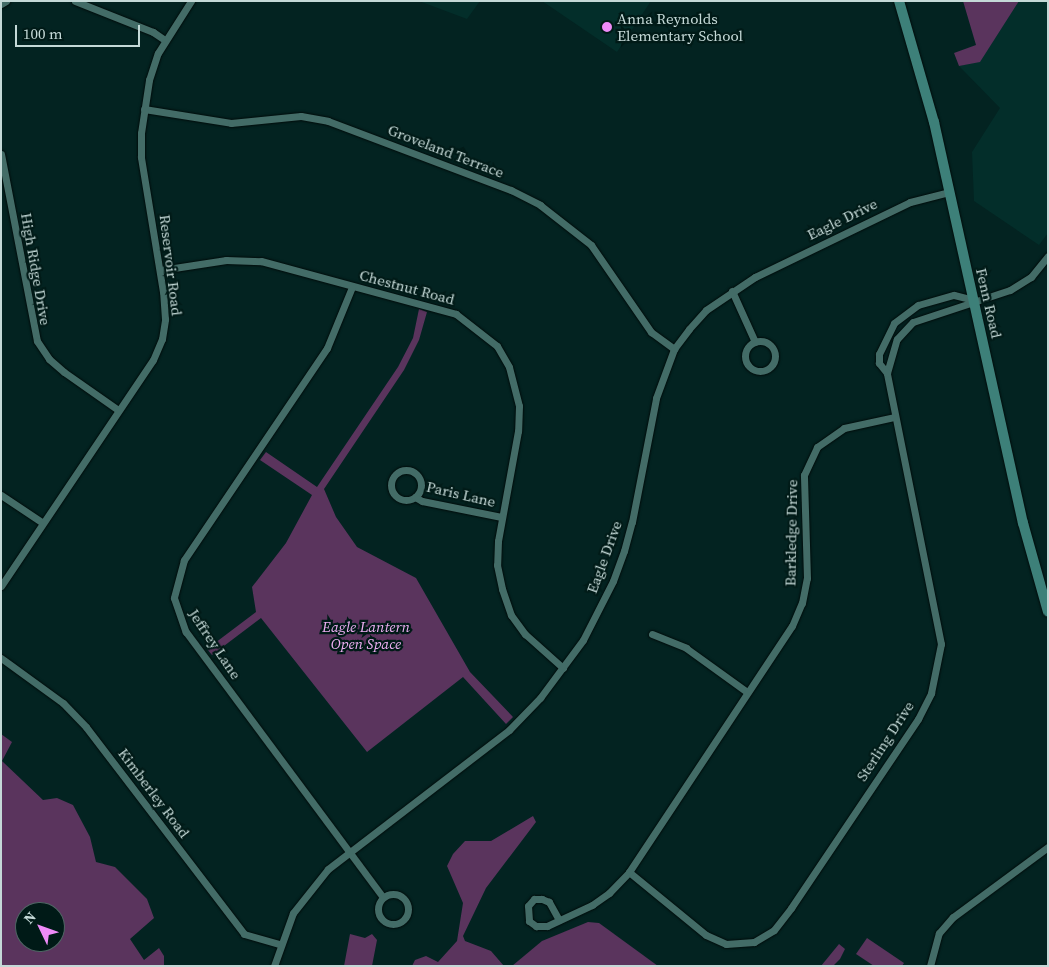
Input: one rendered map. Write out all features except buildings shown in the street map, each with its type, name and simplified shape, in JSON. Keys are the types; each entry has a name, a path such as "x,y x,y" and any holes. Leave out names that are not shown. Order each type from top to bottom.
{"street":[{"path":"1,4 6,1"},
{"path":"76,1 153,32 165,40"},
{"name":"Reservoir Road","path":"1,586 153,360 162,339 166,319 161,270 141,157 144,109 149,80 165,40 191,1"},
{"name":"Fenn Road","path":"900,1 934,122 1023,523 1048,612"},
{"name":"Groveland Terrace","path":"144,109 231,123 301,116 328,121 511,190 540,205 591,245 651,332 674,349"},
{"name":"High Ridge Drive","path":"1,154 37,341 49,359 64,372 118,410"},
{"name":"Eagle Drive","path":"274,966 279,944 292,913 308,890 328,868 510,730 564,668 599,609 624,551 632,522 656,398 674,349 706,310 732,290 870,220 910,202 949,192"},
{"path":"974,300 1010,290 1031,277 1048,256"},
{"name":"Chestnut Road","path":"161,270 226,260 261,261 456,314 497,346 509,366 519,406 518,431 501,517 497,565 511,615 525,634 564,668"},
{"name":"Jeffrey Lane","path":"352,287 327,348 184,560 174,598 186,632 351,851 383,897"},
{"path":"732,290 754,342"},
{"name":"Sterling Drive","path":"887,373 879,363 879,354 887,334 901,316 918,305 954,295 974,300"},
{"name":"Sterling Drive","path":"629,872 706,935 726,944 754,941 774,930 791,908 918,719 931,693 941,644 894,417 887,373 897,339 913,322 923,316 957,309 974,300"},
{"path":"754,342 764,342 774,352 774,361 764,371 751,369 745,362 747,348 754,342"},
{"name":"Barkledge Drive","path":"559,920 549,902 534,900 528,906 529,921 536,926 559,920 592,905 609,893 629,872 792,626 802,603 807,578 804,475 809,459 829,436 844,428 894,417"},
{"name":"Paris Lane","path":"416,497 421,487 418,478 407,471 398,473 391,486 395,495 403,500 416,497 422,501 501,517"},
{"path":"1,495 43,523"},
{"path":"652,634 686,648 747,692"},
{"name":"Kimberley Road","path":"1,658 63,703 86,727 244,934 279,944"},
{"path":"930,966 938,933 953,917 1048,847"},
{"path":"393,894 403,897 408,906 404,920 395,924 382,919 378,911 383,897 393,894"}],"shaded area":[{"path":"419,1 480,1 467,19"},
{"name":"Anna Reynolds Elementary School","path":"542,1 651,1 617,52"},
{"path":"1019,1 1048,1 1048,233 1039,245 974,201 972,152 1000,108 959,66 980,61"}],"green space":[{"path":"963,1 1019,1 980,62 959,66 954,53 976,45"},
{"name":"Eagle Lantern Open Space","path":"419,309 427,312 419,340 404,370 324,489 336,517 357,547 416,578 470,672 513,717 506,724 463,677 367,752 261,618 212,655 207,649 256,612 252,587 286,543 312,495 260,460 266,452 317,487 398,367 413,338"},
{"path":"1,734 12,742 2,761 43,800 57,798 73,805 90,837 96,862 115,867 147,899 154,918 130,939 144,960 159,948 164,956 164,966 1,966"},
{"path":"533,816 536,822 486,888 463,936 465,941 491,951 504,966 412,966 415,960 426,956 438,962 457,941 463,903 447,866 453,854 465,841 491,841"},
{"path":"588,922 599,923 658,966 512,966 542,941"},
{"path":"350,934 365,938 372,934 377,940 372,966 344,966"},
{"path":"867,938 904,963 902,966 874,966 856,954"},
{"path":"839,944 845,949 840,959 833,966 821,966"}],"place":[{"name":"Anna Reynolds Elementary School","path":"607,27"}]}
